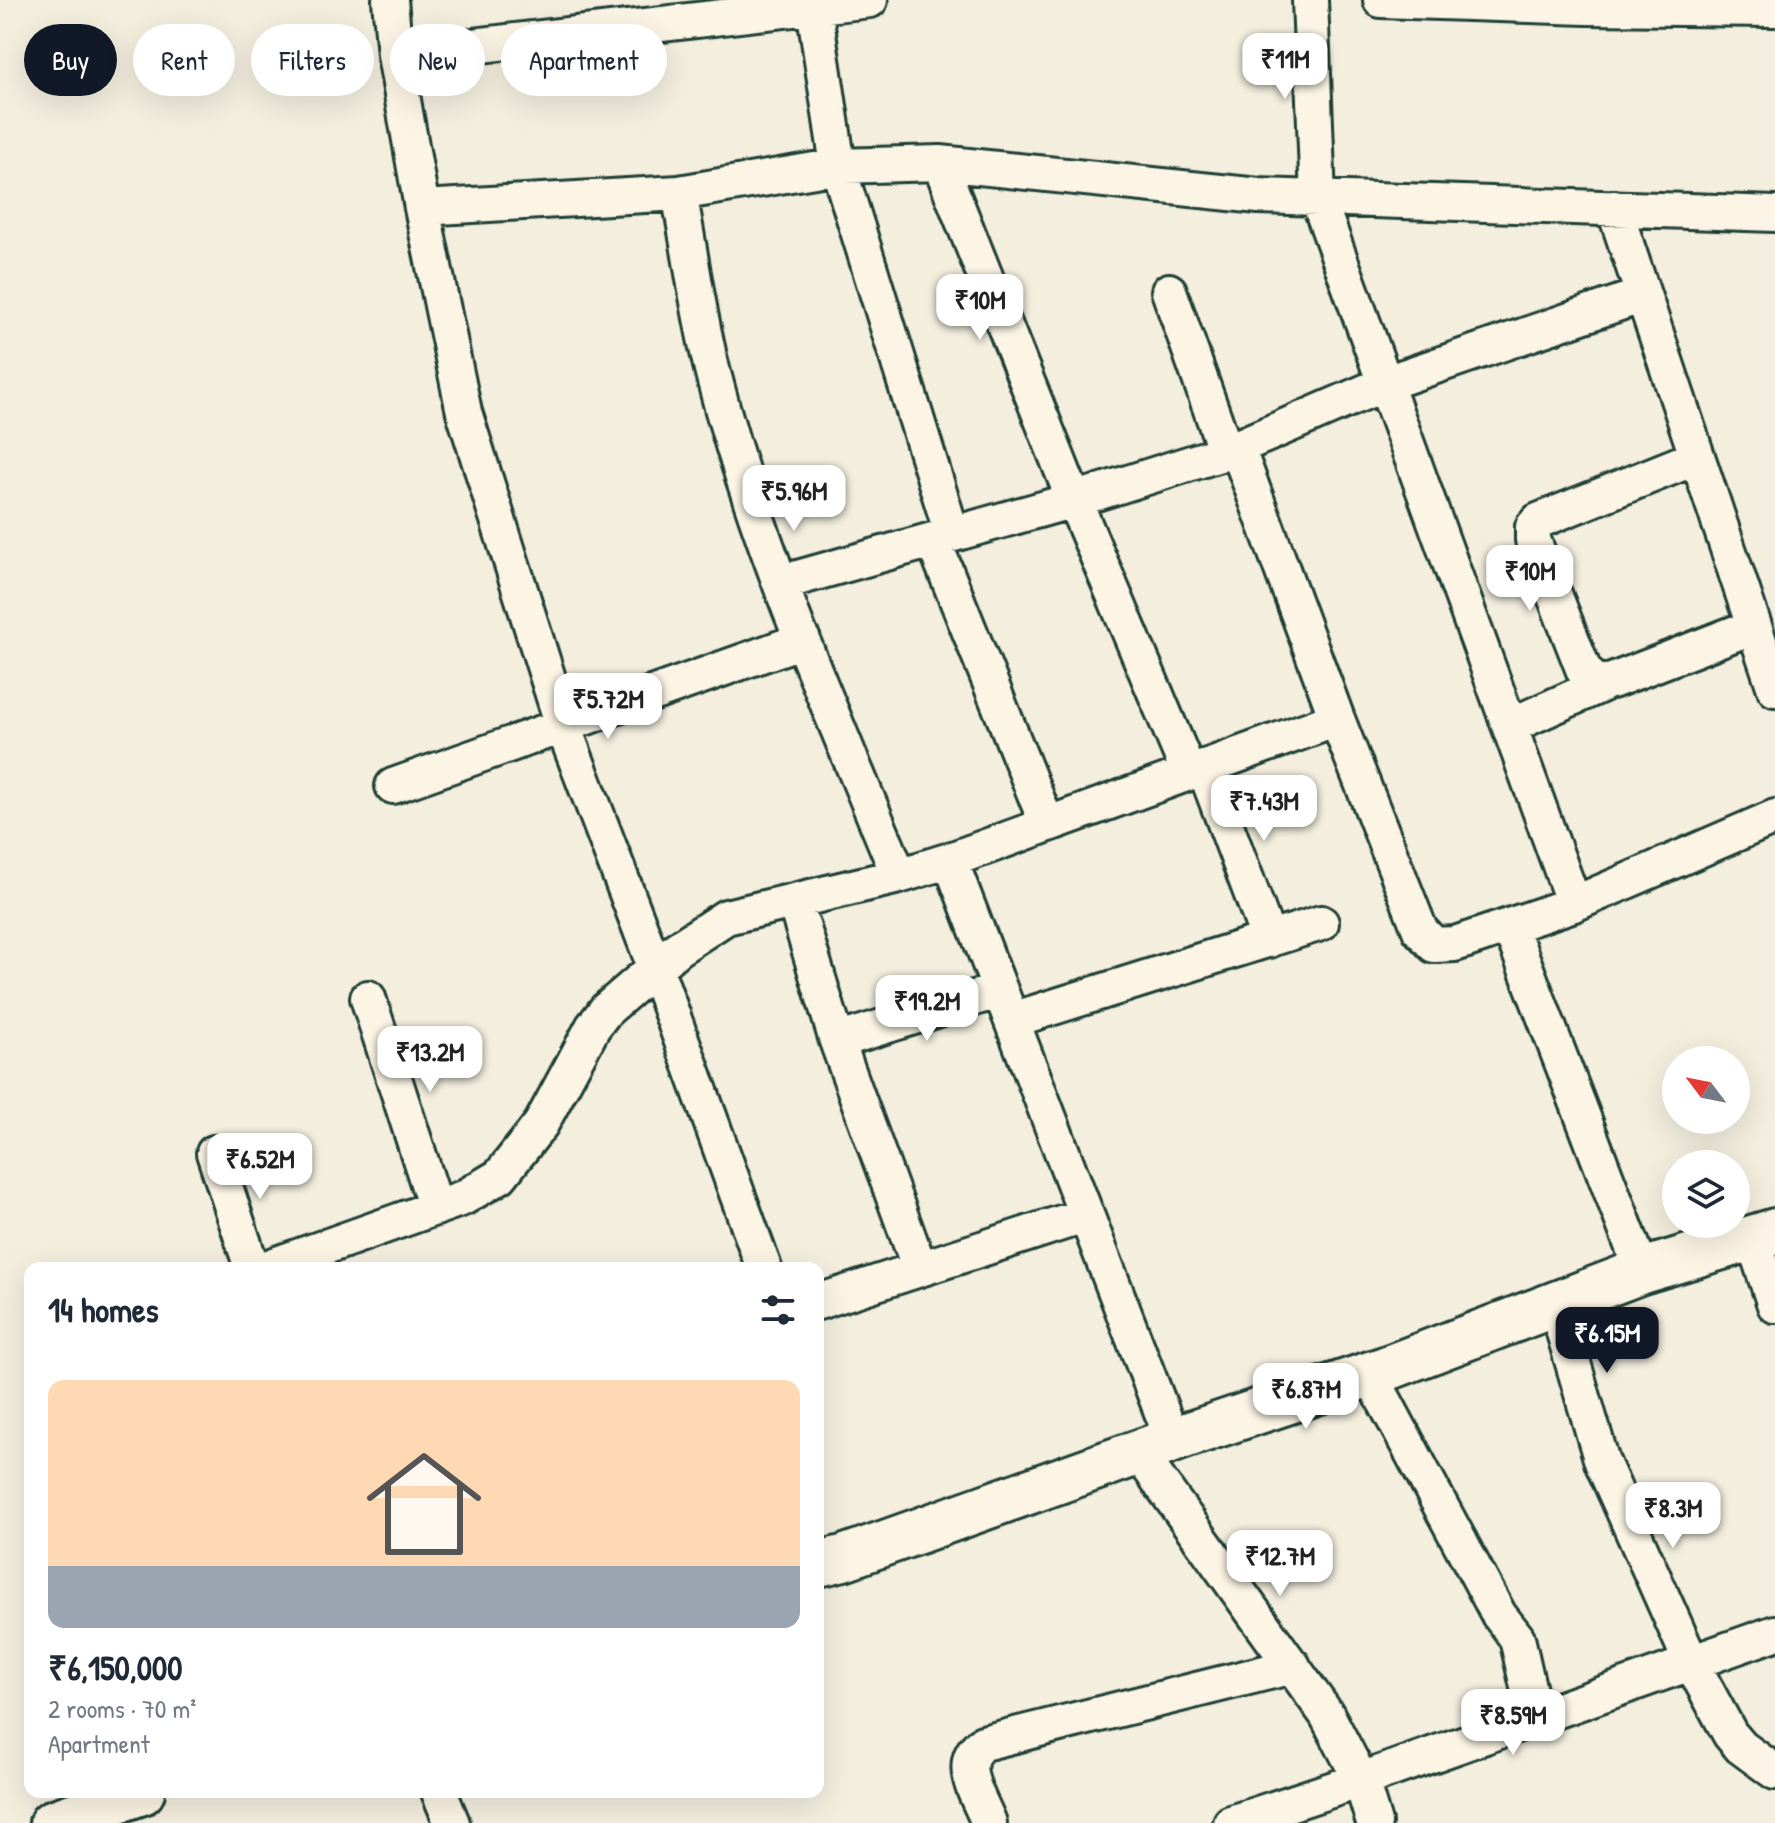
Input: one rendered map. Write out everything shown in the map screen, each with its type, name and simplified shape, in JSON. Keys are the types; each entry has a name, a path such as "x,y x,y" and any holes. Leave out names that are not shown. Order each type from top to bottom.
{"street":[{"path":"390,0 392,24"},
{"path":"485,44 870,0"},
{"path":"1310,0 1318,199 1574,904"},
{"path":"1381,0 1686,4 1775,9"},
{"path":"814,4 838,166 943,537 1047,824"},
{"path":"402,96 464,412 563,726 655,967 762,1262"},
{"path":"422,208 679,193 838,166 940,163 1259,196 1775,214"},
{"path":"940,163 1074,500 1269,940"},
{"path":"679,193 714,376 780,583 899,876"},
{"path":"1614,208 1775,689"},
{"path":"1169,291 1420,930 1427,939 1434,945 1443,946 1510,927 1574,904 1775,817"},
{"path":"780,583 1074,500 1232,450 1386,383 1643,295"},
{"path":"1603,684 1590,679 1584,671 1533,540 1533,527 1538,521 1697,457"},
{"path":"1510,726 1603,684 1754,626"},
{"path":"393,786 803,640"},
{"path":"283,1262 436,1208 484,1187 500,1176 541,1124 593,1027 606,1010 677,949 726,917 899,876 950,860 1337,719"},
{"path":"950,860 1086,1215 1156,1447 1327,1715 1361,1780 1374,1823"},
{"path":"795,902 837,1041 920,1269"},
{"path":"837,1041 1006,1005 1269,940 1321,923"},
{"path":"1510,927 1642,1271"},
{"path":"368,998 436,1208"},
{"path":"214,1153 250,1262"},
{"path":"824,1300 1086,1215"},
{"path":"824,1563 1370,1374 1642,1271 1764,1235 1775,1305"},
{"path":"1556,1305 1602,1462 1691,1662 1730,1734 1741,1747 1775,1772"},
{"path":"1370,1374 1499,1615 1517,1638 1535,1718"},
{"path":"1231,1823 1775,1633"},
{"path":"989,1823 968,1771 971,1754 983,1743 1293,1666"},
{"path":"52,1823 96,1815 130,1798"},
{"path":"442,1798 452,1823"}]}
